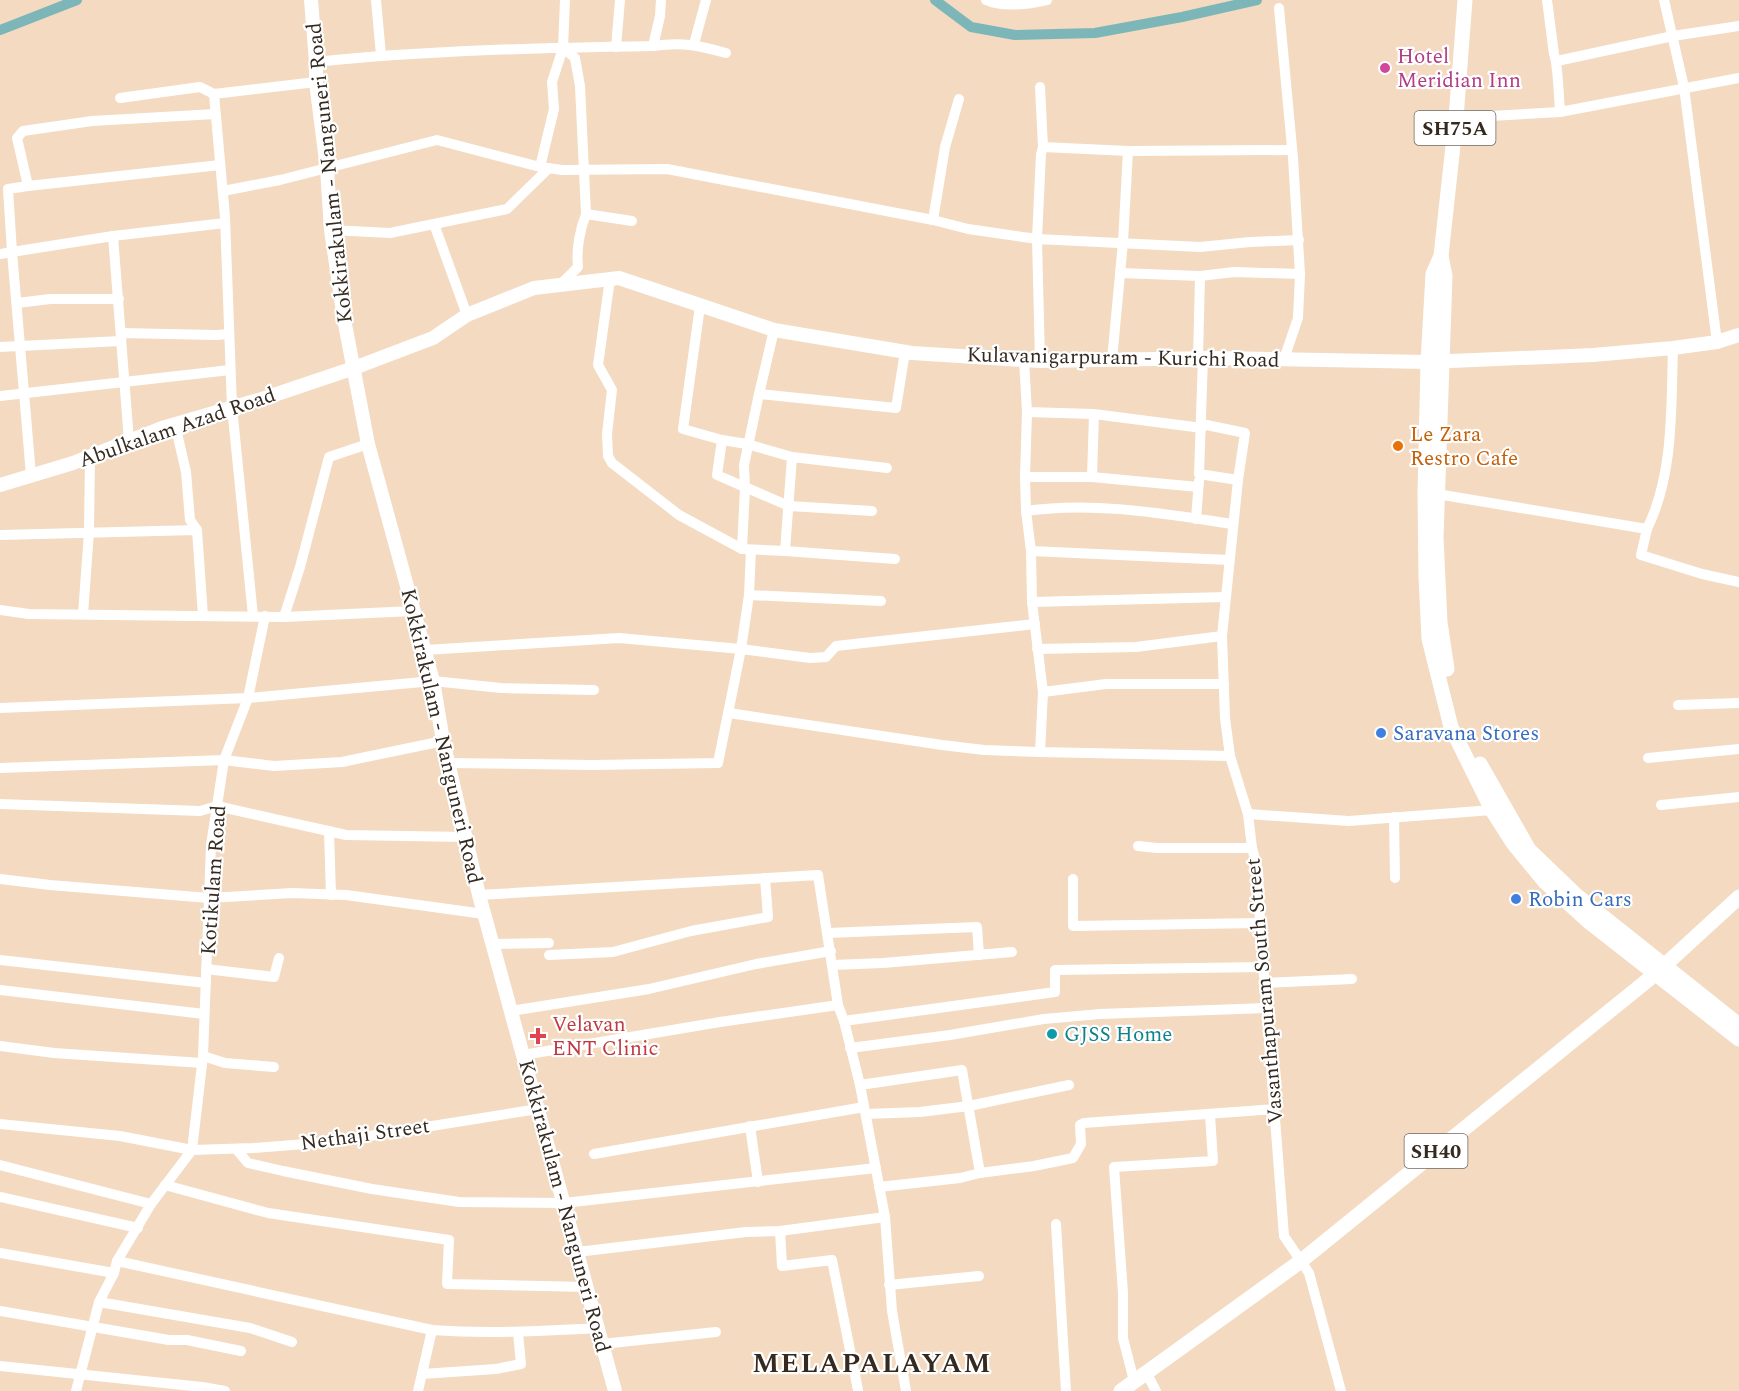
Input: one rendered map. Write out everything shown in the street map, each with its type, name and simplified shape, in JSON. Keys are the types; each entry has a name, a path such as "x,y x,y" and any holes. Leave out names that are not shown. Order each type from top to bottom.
{"main road":[{"name":"Kokkirakulam - Nanguneri Road","path":"311,0 316,82 327,169 331,230 344,319 368,444 433,681 442,741 479,895 615,1391"},
{"name":"SH75A","path":"1465,0 1456,118 1441,256 1433,274 1435,362 1425,494 1426,577 1430,639 1451,727 1492,810 1513,843 1545,882 1588,921 1659,971 1739,1040"},
{"name":"Kulavanigarpuram - Kurichi Road","path":"354,368 433,338 467,315 534,288 620,278 774,330 904,352 1040,361 1200,358 1435,362 1593,355 1674,348 1717,342 1739,335"},
{"path":"1435,362 1439,612 1444,653 1458,717 1475,753 1529,850 1659,971 1739,1025"},
{"name":"Abulkalam Azad Road","path":"0,486 175,424 265,398 354,368"},
{"name":"SH40","path":"1134,1382 1301,1261 1659,971 1739,897"}],"street":[{"path":"376,0 381,55"},
{"path":"331,230 390,233 507,209 545,168 554,109 552,82 563,48 565,0"},
{"path":"616,47 620,0"},
{"path":"653,46 661,0"},
{"path":"694,44 706,0"},
{"path":"986,0 994,4 1033,3 1047,0"},
{"path":"1547,0 1554,54 1557,61 1560,112"},
{"path":"1664,0 1684,87 1717,342"},
{"path":"1279,8 1300,274 1298,318 1284,359"},
{"path":"1557,61 1673,36 1739,26"},
{"path":"316,62 381,55 494,49 653,46 678,43 694,44 726,53"},
{"path":"560,285 578,267 582,224 586,214 580,86 575,58 563,48"},
{"path":"1456,118 1560,112 1739,78"},
{"path":"120,98 200,87 214,94 316,82"},
{"path":"1040,87 1043,147 1037,239 1040,361"},
{"path":"214,94 225,223 232,407 253,616"},
{"path":"933,220 945,147 959,99"},
{"path":"28,186 17,138 24,131 92,121 215,114"},
{"path":"223,190 280,180 437,140 545,168 667,169 933,220 968,229 1037,239 1200,247 1299,240"},
{"path":"1043,147 1128,151 1292,150"},
{"path":"1112,360 1123,242 1128,151"},
{"path":"31,475 8,189 220,165"},
{"path":"586,214 632,221"},
{"path":"0,255 113,236 225,223"},
{"path":"434,224 467,315"},
{"path":"113,236 129,441"},
{"path":"1120,273 1200,276 1234,272 1300,274"},
{"path":"1196,519 1202,426 1200,276"},
{"path":"610,279 598,365 612,390 607,434 608,456 612,463 679,515 747,549 895,559"},
{"path":"17,303 50,299 118,298"},
{"path":"700,306 683,429 792,457 887,468"},
{"path":"448,763 592,765 718,763 741,649 749,595 744,465 774,330"},
{"path":"122,333 216,335 229,333"},
{"path":"0,347 122,341 122,333"},
{"path":"1674,348 1671,422 1665,474 1659,505 1647,530 1641,555 1702,574 1739,582"},
{"path":"759,394 896,408 904,352"},
{"path":"1024,360 1027,412 1026,511 1031,551 1032,602 1043,692 1040,752"},
{"path":"0,396 125,380 230,370"},
{"path":"1027,412 1094,414 1202,426"},
{"path":"1092,477 1094,414"},
{"path":"175,424 186,472 190,520 197,530 204,616"},
{"name":"Vasanthapuram South Street","path":"1202,426 1245,433 1232,524 1222,636 1225,718 1230,756 1248,814 1252,848 1258,870 1284,1236 1309,1273 1341,1391"},
{"path":"722,440 717,475 789,506 872,511"},
{"path":"284,617 300,567 329,457 368,444"},
{"path":"83,614 89,532 90,456"},
{"path":"785,551 792,457"},
{"path":"1199,474 1238,480"},
{"path":"1025,477 1092,477 1198,487"},
{"path":"1437,494 1647,530"},
{"path":"1026,511 1050,508 1096,508 1232,524"},
{"path":"0,535 197,530"},
{"path":"1031,551 1229,560"},
{"path":"749,595 881,601"},
{"path":"1032,602 1226,597"},
{"path":"0,610 29,614 284,617 413,611"},
{"name":"Kotikulam Road","path":"192,1150 202,1060 211,845 224,760 248,698 265,616"},
{"path":"425,650 619,638 741,649 778,655 826,657 836,646 1035,624"},
{"path":"1037,649 1136,646 1222,636"},
{"path":"0,708 248,698 433,681 501,688 594,690"},
{"path":"1043,692 1106,684 1224,684"},
{"path":"1678,705 1739,703"},
{"path":"729,713 984,750 1230,756"},
{"path":"0,768 224,760 274,766 342,762 442,741"},
{"path":"1648,758 1739,749"},
{"path":"1661,805 1739,797"},
{"path":"0,804 200,811 217,806 346,835 466,837"},
{"path":"1248,814 1349,821 1492,810"},
{"path":"1394,817 1395,879"},
{"path":"329,831 331,895"},
{"path":"1138,846 1252,848"},
{"path":"479,895 818,874 838,1005 860,1084 885,1217 889,1285 906,1391"},
{"path":"492,944 613,952 691,931 768,917 765,878"},
{"path":"0,879 209,898 292,893 331,895 484,914"},
{"path":"1073,879 1073,926 1260,923"},
{"path":"828,933 977,927 979,955"},
{"path":"511,1011 649,989 756,964 831,951"},
{"path":"832,964 883,963 1012,952"},
{"path":"206,969 274,977 279,958"},
{"path":"0,960 206,983"},
{"path":"844,1021 1055,992 1055,970 1264,967"},
{"path":"1265,983 1352,979"},
{"path":"0,990 204,1014"},
{"path":"523,1055 838,1005"},
{"path":"850,1048 1100,1014 1267,1008"},
{"path":"0,1046 54,1053 202,1060 274,1067"},
{"path":"860,1084 962,1070 980,1173"},
{"path":"594,1154 750,1126 865,1110 920,1112 969,1106 1069,1085"},
{"name":"Nethaji Street","path":"0,1124 120,1136 192,1150 236,1149 332,1142 538,1109"},
{"path":"879,1187 1034,1166 1073,1158 1081,1144 1080,1125 1084,1123 1274,1109"},
{"path":"1156,1391 1134,1382 1123,1338 1123,1293 1114,1167 1213,1161 1210,1114"},
{"path":"750,1126 758,1182"},
{"path":"236,1149 248,1163 372,1189 459,1202 564,1203 876,1168"},
{"path":"76,1391 99,1302 114,1273 117,1261 151,1204 192,1150"},
{"path":"0,1165 151,1204"},
{"path":"165,1185 268,1213 448,1240 447,1284 587,1287"},
{"path":"0,1197 138,1228"},
{"path":"577,1252 746,1232 780,1231 885,1217"},
{"path":"1056,1224 1066,1391"},
{"path":"780,1231 782,1266 832,1260 858,1390"},
{"path":"0,1253 114,1273"},
{"path":"117,1261 432,1330 518,1333 598,1328"},
{"path":"889,1285 979,1275"},
{"path":"99,1302 250,1328 292,1342"},
{"path":"0,1311 169,1340 187,1340 241,1351"},
{"path":"418,1391 432,1330"},
{"path":"602,1344 716,1332"},
{"path":"423,1374 496,1370 520,1364 518,1333"},
{"path":"0,1366 225,1391"}],"waterway":[{"path":"0,30 77,0"},
{"path":"935,0 971,27 1015,35 1095,33 1257,0"}],"place":[{"name":"Hotel Meridian Inn","path":"1385,68"},
{"name":"Le Zara Restro Cafe","path":"1398,446"},
{"name":"Saravana Stores","path":"1381,733"},
{"name":"Robin Cars","path":"1516,899"},
{"name":"GJSS Home","path":"1052,1034"},
{"name":"Velavan ENT Clinic","path":"538,1036"}],"district":[{"name":"MELAPALAYAM","path":"872,1363"}]}
